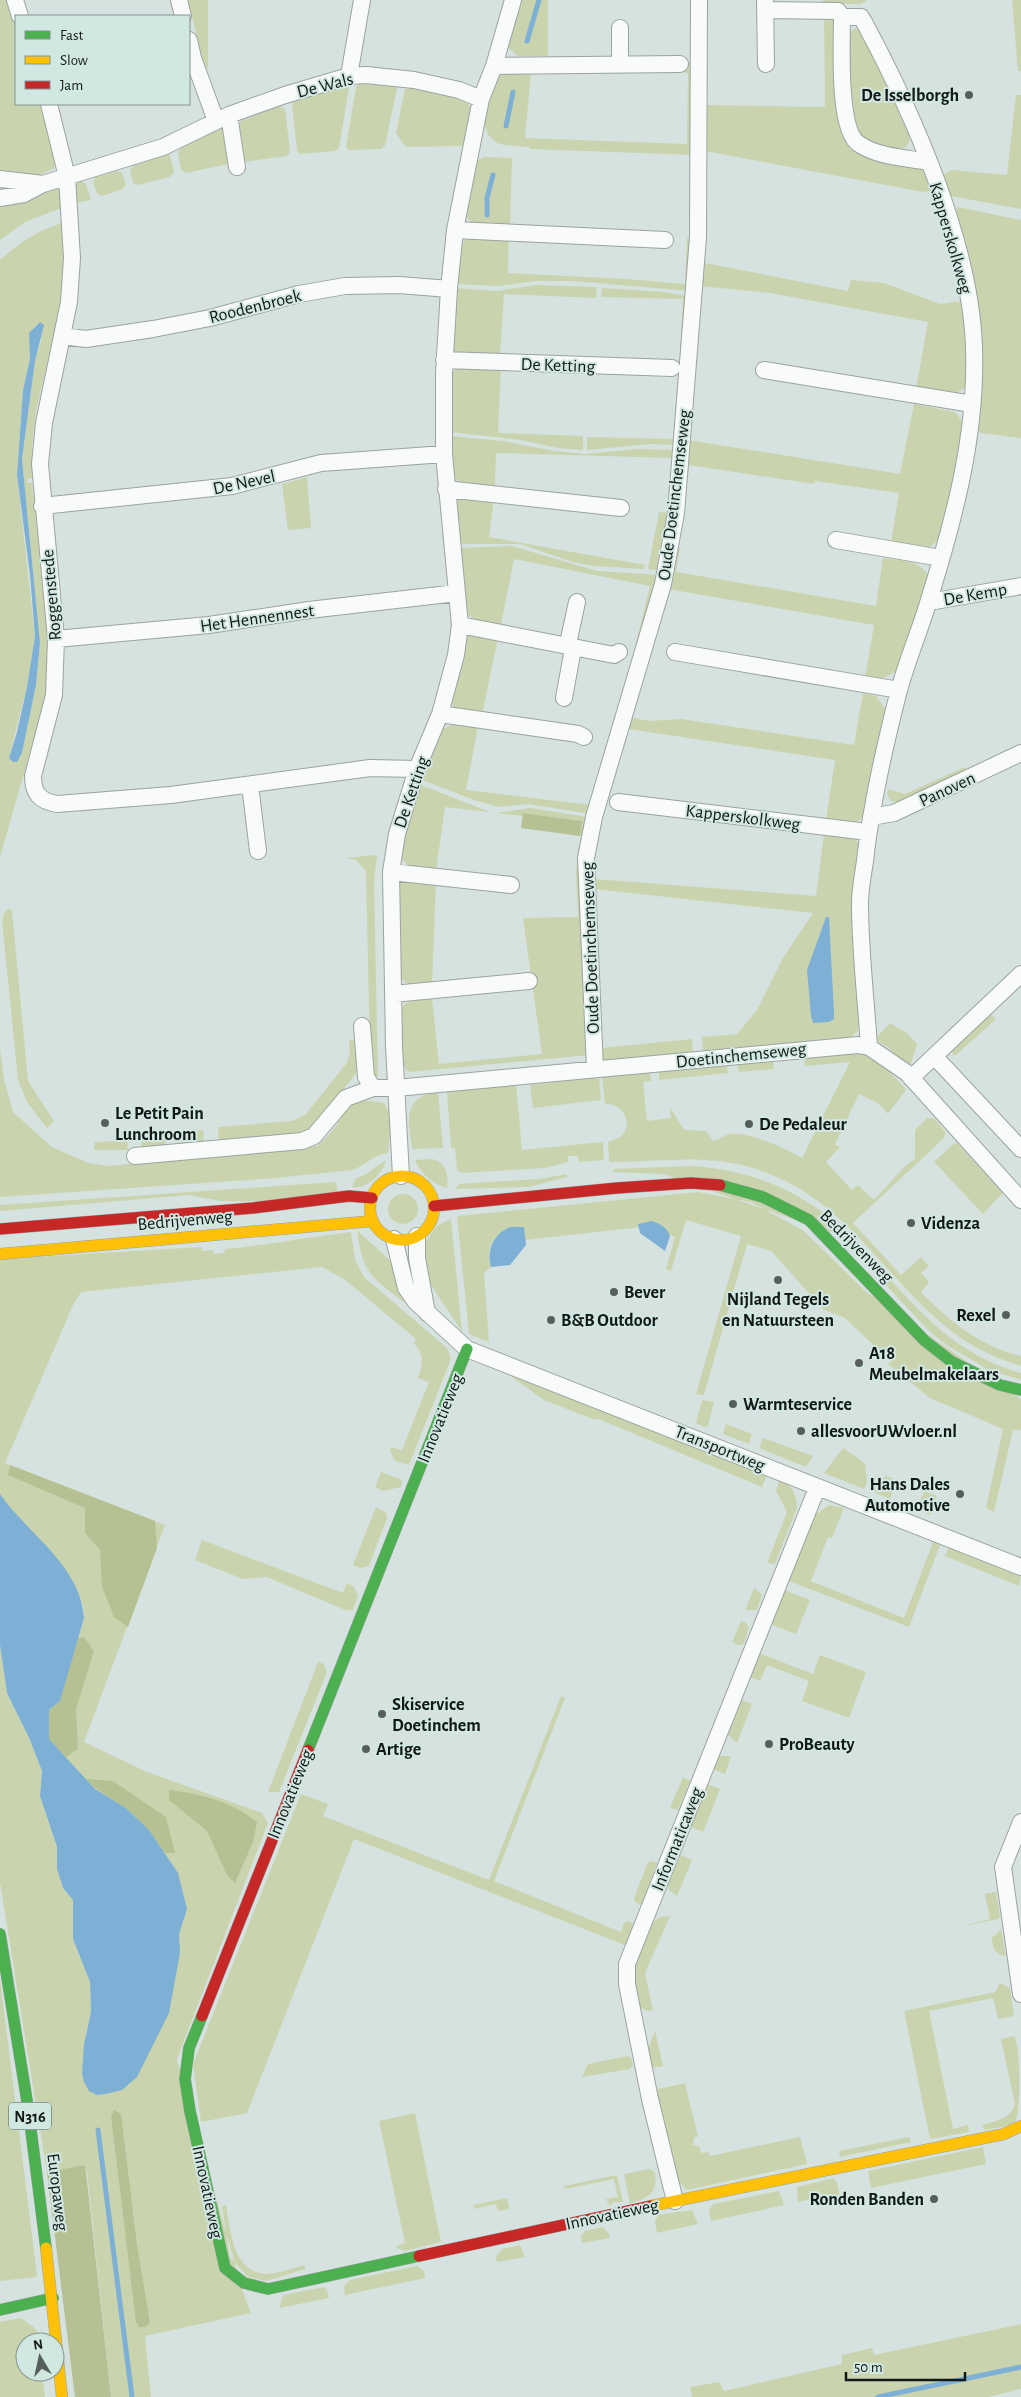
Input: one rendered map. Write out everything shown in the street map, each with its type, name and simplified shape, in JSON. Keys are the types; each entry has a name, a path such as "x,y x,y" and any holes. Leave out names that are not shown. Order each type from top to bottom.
{"main road":[{"path":"401,1176 413,1178 424,1185 431,1194 434,1206 429,1224 417,1236 402,1240 394,1239 378,1229 373,1221 370,1206 372,1198 383,1182 401,1176"},
{"name":"Bedrijvenweg","path":"434,1206 617,1188 691,1183 724,1185 763,1197 809,1220 925,1341 946,1357 1000,1386 1021,1390"},
{"name":"Bedrijvenweg","path":"0,1229 254,1208 349,1196 372,1198"},
{"name":"Bedrijvenweg","path":"0,1254 373,1221"},
{"name":"Innovatieweg","path":"467,1349 189,2048 185,2078 225,2268 235,2279 248,2286 268,2289 676,2201 1004,2134 1021,2126"},
{"name":"Europaweg","path":"0,1934 15,2016 41,2194 62,2397"},
{"path":"9,2297 53,2298"},
{"path":"0,2310 53,2298"}],"street":[{"path":"15,0 20,15"},
{"path":"179,0 183,15"},
{"path":"349,76 362,0"},
{"name":"De Ketting","path":"396,1088 391,872 396,834 417,769 440,714 456,655 460,625 444,454 444,360 455,230 481,99 494,66 513,0"},
{"name":"Oude Doetinchemseweg","path":"595,1069 586,858 594,817 664,584 676,514 698,237 699,0"},
{"name":"Kapperskolkweg","path":"766,64 765,5 838,11 842,17 842,89 847,127 852,138 869,149 929,162"},
{"name":"Kapperskolkweg","path":"842,17 861,17 883,57 929,162 958,247 970,304 974,345 972,404 963,480 928,602 899,690 869,825 860,901 869,1047"},
{"path":"620,28 620,65"},
{"path":"190,42 223,118 237,167"},
{"path":"494,66 680,64"},
{"name":"De Wals","path":"0,198 24,194 43,184 163,147 223,118 285,95 349,76 366,75 414,80 459,90 481,99"},
{"name":"Roggenstede","path":"49,105 67,177 72,258 69,302 44,423 40,464 42,506 56,639 54,695 33,776 33,788 38,797 46,802 57,804 171,795 370,768 417,769"},
{"name":"De Wals","path":"0,179 43,184"},
{"path":"455,230 665,240"},
{"name":"Roodenbroek","path":"62,336 86,339 152,329 210,318 299,294 345,286 400,286 449,289"},
{"name":"De Ketting","path":"444,360 672,368"},
{"path":"764,370 972,404"},
{"name":"De Nevel","path":"42,506 180,493 232,486 321,463 444,454"},
{"path":"446,489 621,508"},
{"path":"836,540 941,558"},
{"name":"De Kemp","path":"928,602 1021,586"},
{"name":"Het Hennennest","path":"56,639 209,625 309,610 457,593"},
{"path":"564,698 572,654 570,640 577,602"},
{"path":"460,625 614,655 619,652"},
{"path":"675,652 899,690"},
{"path":"440,714 578,734 584,737"},
{"name":"Panoven","path":"869,825 1021,753"},
{"path":"250,784 258,851"},
{"name":"Kapperskolkweg","path":"618,802 869,825"},
{"path":"391,872 510,885"},
{"path":"911,1078 1021,974"},
{"path":"393,994 529,981"},
{"name":"Doetinchemseweg","path":"362,1026 366,1077 373,1088"},
{"name":"Doetinchemseweg","path":"346,1098 373,1088 396,1088 846,1045 869,1047 891,1061 911,1078 1021,1200"},
{"path":"934,1056 1021,1149"},
{"name":"Doetinchemseweg","path":"135,1156 302,1141 314,1136 359,1082 365,1059"},
{"path":"396,1088 401,1176"},
{"path":"417,1236 416,1258 428,1315"},
{"name":"Transportweg","path":"394,1239 406,1288 428,1315 467,1349 708,1442 817,1488 1021,1567"},
{"name":"Informaticaweg","path":"676,2201 650,2099 627,1984 627,1964 817,1488"},
{"path":"1021,1822 1003,1867 1018,1937 1021,1994"}],"green space":[{"path":"0,0 9,0 15,18 15,105 42,105 56,163 53,169 36,176 0,175"},
{"path":"188,0 208,0 208,68 205,69"},
{"path":"518,0 548,0 548,56 517,56 509,48 508,39"},
{"path":"823,0 867,0 861,4 823,4"},
{"path":"1012,0 1021,0 1021,71 1018,71"},
{"path":"824,15 836,19 835,90 840,128 846,143 862,156 922,169 930,179 931,191 923,192 705,151 705,105 825,107"},
{"path":"856,28 864,37 909,135 910,141 906,147 892,148 872,143 861,137 857,130 851,104 849,56 849,33"},
{"path":"682,62 694,62 694,155 530,149 529,147 497,143 489,136 484,124 496,78 507,72 531,72 525,138 687,144 688,73 682,72"},
{"path":"359,84 395,86 397,89 385,146 381,149 349,150 346,147 356,87"},
{"path":"346,86 349,88 339,148 335,151 300,154 297,151 292,104 294,100"},
{"path":"409,87 453,96 468,104 472,110 464,146 406,147 396,133 405,89"},
{"path":"1016,95 1021,95 1021,209 951,196 941,176 952,170 1007,175"},
{"path":"279,106 285,109 290,152 287,156 244,162 237,123"},
{"path":"222,128 226,131 231,160 228,164 186,173 181,170 178,153 181,147"},
{"path":"166,154 170,155 174,172 170,177 138,185 133,183 130,170 133,166"},
{"path":"484,157 512,158 510,226 473,225 466,215 474,162"},
{"path":"117,171 122,173 126,184 123,189 102,196 97,193 93,182 95,177"},
{"path":"81,181 86,184 91,200 75,203 74,183"},
{"path":"61,187 64,207 25,222 0,240 0,203"},
{"path":"958,207 1021,220 1021,438 981,433 977,429 975,296 967,249 955,211"},
{"path":"65,222 66,251 61,302 36,411 32,446 32,478 27,479 28,483 32,483 50,645 46,696 0,857 0,260 30,237","holes":["40,322 41,341 35,361 22,459 40,644 36,685 22,753 9,758 27,687 35,636 17,475 23,390 30,359 33,328"]},
{"path":"467,238 509,238 508,273 685,284 687,238 693,239 690,291 573,281 537,281 497,286 456,284 459,247"},
{"path":"700,262 848,291 851,280 884,283 940,304 963,301 967,385 957,394 916,389 928,322 770,293 700,286"},
{"path":"537,285 597,287 596,298 504,294 500,357 457,355 453,349 455,288 497,291"},
{"path":"602,288 665,292 691,297 685,369 679,368 683,299 601,297"},
{"path":"458,368 501,369 498,433 583,436 583,450 558,448 521,440 450,432 451,373"},
{"path":"678,375 684,376 678,445 650,444 587,450 587,437 673,439"},
{"path":"914,404 955,412 963,422 955,483 939,540 928,548 891,543 899,493 815,481 814,484 689,465 686,493 683,494 688,440 900,474"},
{"path":"450,436 503,441 554,451 584,454 638,449 678,450 660,571 648,569 659,512 668,513 672,458 496,453 495,487 465,484 455,479 452,475"},
{"path":"307,477 311,528 288,530 282,484"},
{"path":"461,497 494,499 489,537 645,565 644,569 593,566 573,562 520,544 460,544 456,503"},
{"path":"512,546 597,571 660,575 638,652 634,651 650,586 514,559 501,625 478,620 466,613 461,548"},
{"path":"676,547 680,548 676,572 876,606 883,558 914,563 920,566 928,575 899,670 879,680 865,679 874,625 668,589"},
{"path":"472,634 498,637 482,715 455,710 451,700 466,637"},
{"path":"863,693 876,696 886,710 864,817 855,823 826,820 835,760 628,729 629,717 649,721 681,719 854,745"},
{"path":"456,723 478,726 466,790 591,805 591,814 528,804 499,807 474,800 422,780 439,734 443,729"},
{"path":"965,767 968,773 903,802 889,799 888,789 905,794"},
{"path":"421,785 490,812 445,807 436,870 408,866 401,858 409,817"},
{"path":"531,808 588,817 586,835 580,836 582,821 523,813 523,816 496,813"},
{"path":"523,813 582,821 580,836 521,828"},
{"path":"824,834 853,837 862,847 858,1031 851,1037 703,1051 702,1037 737,1034 757,1010 783,958 813,913 594,889 590,895 595,847 594,879 816,896"},
{"path":"578,847 584,848 589,1055 409,1072 405,1068 401,1053 401,1009 407,1003 415,1000 432,999 439,1064 542,1054 523,918 578,917 576,874"},
{"path":"377,856 374,881 378,1077 374,1075 369,1010 366,871 356,860 347,858"},
{"path":"403,880 436,882 432,984 409,984 400,975 399,885"},
{"path":"9,908 12,911 28,1081 54,1121 47,1128 27,1102 18,1080 2,921 4,913"},
{"path":"987,1011 996,1019 955,1056 949,1050"},
{"path":"890,1023 907,1033 917,1044 911,1064 903,1063 889,1048 875,1039"},
{"path":"692,1039 693,1052 599,1062 601,1048"},
{"path":"349,1040 355,1040 358,1065 356,1073 313,1129 299,1134 219,1142 218,1127 292,1121 306,1114 346,1064 350,1054"},
{"path":"0,1049 4,1079 13,1112 52,1147 88,1163 109,1166 317,1146 332,1131 346,1111 360,1101 384,1103 392,1117 388,1153 378,1155 352,1170 276,1178 0,1197"},
{"path":"857,1053 865,1055 884,1066 905,1088 905,1091 888,1114 878,1103 859,1094 835,1144 840,1147 826,1162 852,1190 858,1185 874,1200 905,1166 915,1159 915,1130 927,1118 935,1119 946,1133 943,1139 853,1223 901,1275 921,1257 929,1266 921,1273 929,1282 921,1292 966,1331 992,1346 1021,1356 1021,1366 989,1354 959,1337 933,1316 842,1221 817,1200 789,1183 756,1169 720,1161 609,1162 608,1142 621,1137 627,1125 625,1114 621,1110 605,1104 602,1076 650,1072 651,1081 643,1082 647,1121 671,1118 670,1107 684,1130 706,1131 713,1141 730,1134 758,1138 802,1158 850,1062 805,1066 804,1057"},
{"path":"773,1060 774,1069 739,1072 737,1063"},
{"path":"727,1065 728,1073 659,1080 659,1071"},
{"path":"599,1077 601,1100 533,1108 530,1085"},
{"path":"516,1084 522,1150 603,1142 604,1160 579,1162 578,1156 568,1156 568,1162 545,1168 461,1173 457,1170 455,1148 451,1148 447,1092"},
{"path":"438,1091 443,1148 412,1149 409,1120 413,1105 426,1094"},
{"path":"203,1130 204,1143 181,1145 179,1132"},
{"path":"165,1133 166,1146 142,1148 141,1135"},
{"path":"127,1137 128,1150 94,1150 95,1142 121,1141 121,1139 116,1140 115,1138"},
{"path":"957,1143 1003,1193 983,1214 934,1162 953,1144"},
{"path":"432,1159 441,1163 446,1170 447,1188 428,1178 420,1170 415,1160"},
{"path":"386,1161 384,1166 373,1180 363,1186 352,1187 355,1179 368,1173"},
{"path":"692,1166 735,1172 755,1178 794,1194 812,1205 846,1232 924,1315 945,1333 967,1349 993,1363 1021,1373 1021,1380 989,1370 948,1346 930,1332 839,1235 663,1174 613,1172 613,1169"},
{"path":"567,1174 567,1177 528,1187 454,1189 460,1184 539,1179"},
{"path":"336,1182 339,1202 220,1201 189,1195 0,1211 0,1205"},
{"path":"698,1192 751,1202 804,1231 865,1291 1021,1399 1021,1430 1013,1430 994,1512 986,1508 1003,1429 930,1398 888,1364 890,1361 845,1318 824,1310 771,1251 747,1244 704,1395 696,1394 741,1236 686,1220 671,1271 666,1269 675,1237 651,1226 525,1240 524,1227 508,1230 501,1233 492,1243 489,1250 491,1267 484,1273 489,1342 469,1334 457,1216"},
{"path":"403,1194 414,1198 418,1209 414,1220 403,1224 392,1220 388,1209 392,1198"},
{"path":"451,1219 462,1332 429,1282 423,1245 438,1225"},
{"path":"357,1230 397,1267 405,1303 384,1287 371,1273 362,1256"},
{"path":"351,1232 355,1259 364,1277 447,1348 451,1359 409,1465 395,1461 390,1451 391,1447 402,1450 429,1382 418,1378 422,1359 420,1351 413,1343 416,1339 344,1279 322,1267 81,1292 73,1305 5,1463 165,1525 84,1742 147,1772 262,1813 268,1823 177,2059 243,2292 251,2313 145,2336 151,2397 111,2397 87,2172 85,2166 47,2173 0,1882 0,1645 7,1693 30,1740 42,1771 40,1796 57,1847 57,1862 63,1888 73,1900 73,1939 90,1982 91,2012 84,2044 158,1853 42,1740 60,1701 84,1618 83,1605 67,1572 0,1530 0,1259 202,1247 202,1251 213,1250 214,1254 223,1253 226,1249"},
{"path":"505,1372 764,1473 766,1478 762,1487 596,1418 595,1420 544,1400"},
{"path":"702,1400 714,1402 708,1426 705,1427 696,1423"},
{"path":"726,1424 752,1434 749,1444 723,1434"},
{"path":"763,1438 813,1456 806,1467 759,1448"},
{"path":"843,1448 865,1463 867,1482 864,1489 824,1473"},
{"path":"10,1465 155,1521 157,1548 128,1627 114,1617 102,1587 100,1550 85,1533 85,1508 8,1475"},
{"path":"381,1472 402,1480 401,1487 383,1491 375,1487"},
{"path":"886,1476 897,1480 890,1499 871,1491 874,1484"},
{"path":"780,1479 788,1484 793,1491 797,1508 775,1564 767,1563 787,1512 776,1491"},
{"path":"924,1491 937,1496 930,1515 917,1509"},
{"path":"829,1505 844,1508 832,1538 828,1537 811,1581 904,1618 933,1542 940,1545 909,1627 786,1580 813,1516"},
{"path":"376,1507 386,1513 387,1518 369,1566 360,1568 353,1565"},
{"path":"202,1540 343,1593 347,1583 354,1587 358,1596 353,1610 345,1610 267,1577 243,1579 195,1560"},
{"path":"949,1547 1021,1576 1019,1586 945,1556"},
{"path":"754,1588 762,1594 757,1610 745,1610"},
{"path":"784,1590 810,1600 796,1634 770,1624"},
{"path":"741,1621 746,1623 749,1628 744,1644 738,1645 732,1642"},
{"path":"84,1637 94,1651 76,1709 78,1749 66,1757 49,1739 49,1710 60,1701 77,1639"},
{"path":"759,1653 813,1674 820,1655 866,1672 849,1718 802,1701 809,1681 767,1665 760,1681 750,1677"},
{"path":"318,1662 324,1664 327,1672 279,1792 268,1792"},
{"path":"561,1696 565,1698 494,1881 621,1932 624,1923 628,1921 634,1924 625,1945 354,1839 247,2113 201,2122 193,2064 301,1794 328,1804 323,1816 489,1880"},
{"path":"742,1700 752,1704 737,1743 728,1735"},
{"path":"718,1756 731,1756 725,1774 713,1769"},
{"path":"683,1777 690,1781 678,1810 670,1808"},
{"path":"86,1779 113,1781 166,1817 175,1853 165,1853 148,1830 132,1814"},
{"path":"707,1784 720,1789 703,1832 690,1827"},
{"path":"169,1790 192,1793 227,1804 257,1822 253,1842 235,1883 227,1875 207,1831 169,1800"},
{"path":"681,1855 692,1860 677,1896 669,1890 668,1884"},
{"path":"648,1862 657,1863 642,1905 635,1902 634,1898"},
{"path":"996,1892 1000,1917 998,1919 958,1927 990,1919 985,1894"},
{"path":"670,1916 645,1973 653,2010 647,2011 638,2004 632,1970 652,1922 661,1917"},
{"path":"1001,1929 1006,1956 997,1953 993,1945 992,1938"},
{"path":"0,1979 37,2275 36,2277 0,2281"},
{"path":"1000,1983 1010,1988 1014,2016 998,2019 993,1998 929,2011 953,2129 968,2125 969,2132 930,2139 904,2011 995,1992"},
{"path":"655,2031 663,2066 651,2068 648,2049"},
{"path":"1014,2036 1019,2065 1017,2116 1012,2124 985,2130 982,2125 997,2121 1006,2116 1015,2104 1001,2039"},
{"path":"627,2056 631,2058 633,2065 630,2069 582,2077 588,2064"},
{"path":"685,2083 698,2137 694,2137 693,2145 699,2146 701,2153 708,2152 710,2156 800,2137 807,2164 687,2190 677,2179 654,2090"},
{"path":"114,2110 121,2114 137,2245 150,2322 145,2327 139,2327 136,2322 111,2116"},
{"path":"415,2113 441,2242 405,2251 396,2246 405,2243 379,2121"},
{"path":"909,2137 911,2142 840,2157 839,2151"},
{"path":"983,2147 986,2164 871,2188 868,2171"},
{"path":"85,2166 86,2172 111,2397 75,2397 47,2173"},
{"path":"650,2169 655,2172 656,2179 653,2190 647,2197 630,2204 624,2174"},
{"path":"617,2175 623,2202 613,2202 610,2206 606,2199 618,2197 614,2179 565,2189 564,2186"},
{"path":"834,2178 840,2197 833,2199 831,2195 798,2202 797,2187"},
{"path":"779,2191 784,2205 711,2221 709,2210 713,2204"},
{"path":"507,2198 510,2209 498,2211 496,2204 474,2209 473,2205"},
{"path":"226,2205 235,2248 246,2266 255,2272 266,2274 305,2265 305,2269 266,2281 248,2277 230,2257 222,2206"},
{"path":"692,2210 698,2224 657,2233 655,2221 658,2215"},
{"path":"602,2227 608,2232 610,2238 582,2243 581,2237 585,2231"},
{"path":"520,2245 525,2257 497,2262 496,2256 502,2249"},
{"path":"417,2266 424,2271 425,2278 345,2295 344,2286 350,2280"},
{"path":"324,2287 329,2298 279,2308 283,2295"},
{"path":"21,2318 36,2329 37,2332 15,2332 15,2382 43,2382 45,2397 0,2397 0,2322"},
{"path":"1021,2324 1021,2389 988,2397 692,2397 690,2387 719,2382 724,2391 842,2364 842,2355 872,2348 874,2355"}],"water":[{"path":"40,322 44,325 35,361 22,459 40,643 36,685 22,753 17,762 13,762 9,758 27,687 35,636 30,575 17,475 23,390 30,359 29,333"},
{"path":"826,917 829,917 834,1019 829,1022 813,1023 807,970"},
{"path":"652,1221 663,1226 669,1233 670,1236 665,1251 640,1233 638,1224"},
{"path":"510,1227 524,1227 526,1245 510,1265 491,1267 490,1254 493,1243 504,1230"},
{"path":"0,1494 63,1566 81,1599 84,1618 60,1701 49,1710 49,1739 95,1789 126,1808 149,1830 178,1873 187,1909 179,1934 180,1953 169,2013 137,2077 122,2090 106,2094 97,2095 89,2091 82,2074 84,2044 91,2012 90,1982 73,1939 73,1900 63,1888 57,1869 57,1847 40,1796 42,1771 30,1740 7,1693 0,1645"}],"waterway":[{"path":"527,41 539,0"},
{"path":"506,126 513,92"},
{"path":"487,215 487,198 493,175"},
{"path":"98,2130 132,2397"},
{"path":"878,2397 1021,2367"}],"traffic: fast":[{"path":"720,1185 763,1197 809,1220 925,1341 952,1362 1000,1385 1021,1390"},
{"path":"308,1750 467,1349"},
{"path":"0,1934 28,2107 46,2248"},
{"path":"202,2016 189,2048 185,2079 190,2111 225,2268 244,2283 268,2289 419,2256"},
{"path":"0,2310 53,2298"}],"traffic: slow":[{"path":"402,1176 420,1182 428,1190 434,1208 428,1226 420,1234 402,1240 384,1234 376,1226 370,1208 376,1190 384,1182 402,1176"},
{"path":"0,1254 373,1221"},
{"path":"651,2206 1004,2134 1021,2126"},
{"path":"46,2248 62,2397"}],"traffic: jam":[{"path":"434,1206 617,1188 691,1183 720,1185"},
{"path":"0,1229 253,1208 349,1196 372,1198"},
{"path":"202,2016 308,1750"},
{"path":"419,2256 651,2206"}],"place":[{"name":"De Isselborgh","path":"969,95"},
{"name":"Le Petit Pain Lunchroom","path":"105,1123"},
{"name":"De Pedaleur","path":"749,1124"},
{"name":"Videnza","path":"911,1223"},
{"name":"Nijland Tegels en Natuursteen","path":"778,1280"},
{"name":"Bever","path":"614,1292"},
{"name":"Rexel","path":"1006,1315"},
{"name":"B&B Outdoor","path":"551,1320"},
{"name":"A18 Meubelmakelaars","path":"859,1363"},
{"name":"Warmteservice","path":"733,1404"},
{"name":"allesvoorUWvloer.nl","path":"801,1431"},
{"name":"Hans Dales Automotive","path":"960,1494"},
{"name":"Skiservice Doetinchem","path":"382,1714"},
{"name":"ProBeauty","path":"769,1744"},
{"name":"Artige","path":"366,1749"},
{"name":"Ronden Banden","path":"934,2199"}]}
